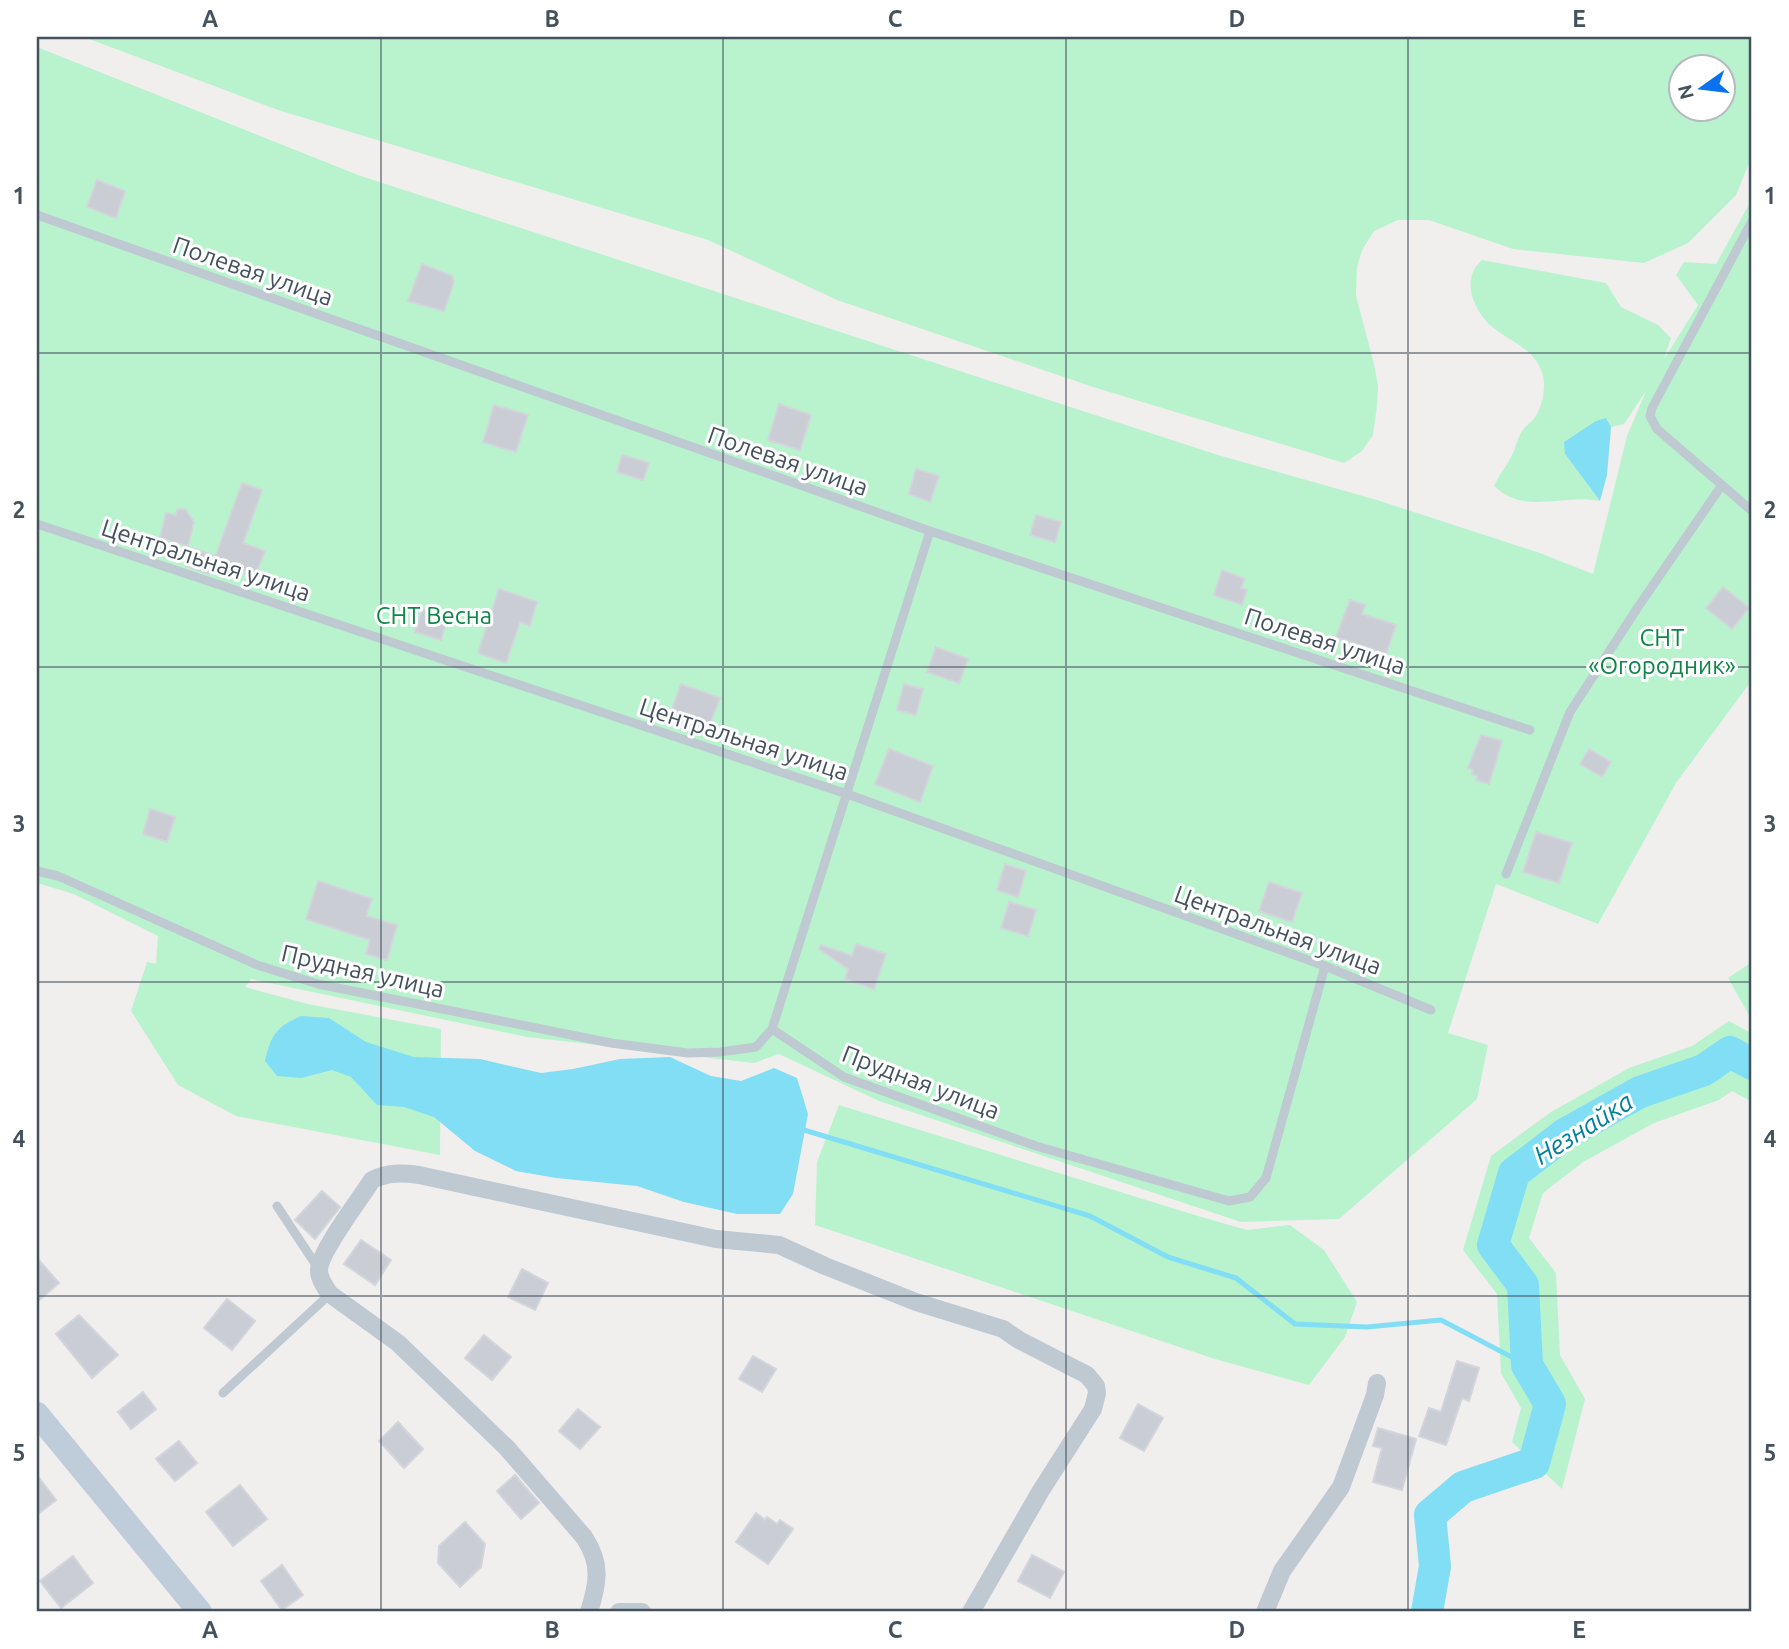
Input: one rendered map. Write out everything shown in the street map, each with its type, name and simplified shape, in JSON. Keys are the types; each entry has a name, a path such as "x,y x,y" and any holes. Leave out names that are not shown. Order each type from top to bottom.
{"main road":[{"path":"37,1414 200,1612"}],"street":[{"path":"589,1612 596,1586 598,1563 584,1537 508,1448 398,1343 330,1294 324,1285 319,1269 324,1253 372,1181 398,1172 684,1230 716,1239 779,1245 916,1302 1003,1329 1087,1375 1096,1385 1093,1409 1040,1492 971,1612"},
{"path":"1265,1612 1282,1571 1341,1487 1377,1383"},
{"path":"619,1612 642,1612"}],"lane":[{"name":"Полевая улица","path":"37,215 930,531 1530,730"},
{"path":"1752,221 1749,238 1657,396 1650,416 1657,429 1752,511"},
{"path":"1506,874 1570,712 1722,485"},
{"name":"Центральная улица","path":"37,524 847,794 1325,966 1432,1010"},
{"path":"772,1029 930,531"},
{"name":"Прудная улица","path":"37,870 58,876 257,965 317,984 611,1043 688,1053 756,1047 772,1029 844,1077 1036,1146 1229,1201 1250,1197 1266,1178 1325,966"},
{"path":"277,1206 319,1269"},
{"path":"223,1393 330,1294"}],"green space":[{"path":"84,37 1752,37 1752,156 1736,195 1688,243 1644,263 1513,249 1429,220 1398,220 1374,231 1362,250 1357,267 1356,296 1374,364 1378,385 1377,406 1373,435 1362,451 1344,463 1093,387 837,300 708,240 278,110"},
{"name":"СНТ Весна","path":"37,47 358,175 1218,455 1377,500 1540,553 1593,574 1627,436 1646,391 1624,424 1611,427 1606,419 1596,421 1565,454 1600,501 1586,499 1532,502 1506,495 1494,486 1521,433 1540,408 1544,381 1539,366 1528,352 1497,331 1478,310 1471,293 1472,275 1482,260 1606,283 1621,307 1658,325 1671,338 1664,359 1698,305 1676,275 1684,262 1716,264 1752,199 1752,680 1676,783 1598,924 1496,884 1448,1033 1488,1045 1477,1099 1339,1219 1241,1222 879,1101 779,1054 754,1063 527,1037 251,979 245,987 308,1004 441,1029 440,1155 236,1116 178,1085 131,1011 147,962 156,964 158,936 74,894 37,883"},
{"path":"1752,962 1752,1102 1732,1091 1719,1100 1654,1123 1583,1162 1543,1193 1529,1238 1556,1273 1560,1355 1585,1399 1562,1489 1512,1442 1521,1408 1501,1373 1497,1294 1463,1250 1491,1156 1551,1112 1629,1068 1692,1046 1729,1021 1751,1033 1750,1017 1728,978"},
{"path":"839,1105 1247,1230 1290,1225 1324,1250 1357,1302 1345,1337 1309,1385 1215,1359 815,1225 817,1162"}],"water":[{"path":"1606,418 1611,427 1607,475 1600,501 1565,454 1564,442 1596,421"},
{"path":"301,1016 329,1018 366,1042 414,1057 480,1059 541,1073 620,1059 670,1057 711,1076 741,1081 774,1068 797,1078 808,1114 793,1194 780,1214 737,1214 684,1202 637,1186 516,1171 475,1151 434,1117 404,1107 377,1105 351,1077 332,1070 301,1078 277,1076 265,1061 270,1045 280,1028"}],"building":[{"path":"97,180 125,191 116,218 87,207"},
{"path":"422,264 452,276 454,282 444,311 408,301"},
{"path":"779,404 811,415 800,450 768,440"},
{"path":"494,405 528,415 516,452 483,442"},
{"path":"622,455 649,463 643,480 617,472"},
{"path":"916,469 939,476 930,502 909,494"},
{"path":"242,483 262,490 243,543 265,551 255,576 214,561"},
{"path":"185,509 194,522 188,546 160,538 166,513 176,515 177,510"},
{"path":"1036,515 1061,522 1055,542 1030,535"},
{"path":"191,548 215,556 209,574 186,566"},
{"path":"1222,570 1245,579 1241,588 1247,590 1242,605 1214,595"},
{"path":"1723,587 1749,608 1732,629 1706,608"},
{"path":"499,589 537,602 530,626 520,622 506,663 478,653"},
{"path":"1350,600 1365,605 1362,614 1396,625 1386,654 1336,637"},
{"path":"422,609 448,616 441,640 415,632"},
{"path":"936,647 968,659 959,683 927,672"},
{"path":"681,684 720,698 708,729 698,725 696,731 676,724 678,718 670,715"},
{"path":"904,684 923,689 916,715 897,710"},
{"path":"1481,735 1502,741 1489,784 1476,780 1477,776 1472,774 1473,770 1468,768"},
{"path":"889,749 933,766 920,802 875,784"},
{"path":"1589,749 1611,762 1602,777 1580,764"},
{"path":"150,809 175,817 167,842 143,834"},
{"path":"1536,832 1572,843 1559,883 1523,872"},
{"path":"1005,864 1026,871 1018,897 997,890"},
{"path":"318,881 372,899 366,916 397,925 387,960 366,954 370,940 306,919"},
{"path":"1269,882 1302,893 1292,922 1259,911"},
{"path":"1009,902 1036,910 1028,936 1001,928"},
{"path":"856,944 886,954 874,989 845,979 848,969 819,949 821,945 852,956"},
{"path":"322,1191 340,1207 315,1239 295,1220"},
{"path":"361,1240 391,1260 375,1285 344,1264"},
{"path":"37,1258 59,1283 37,1302"},
{"path":"522,1269 548,1283 535,1310 508,1297"},
{"path":"227,1299 255,1321 232,1350 204,1328"},
{"path":"79,1315 118,1355 92,1378 56,1334"},
{"path":"484,1335 511,1357 492,1380 465,1358"},
{"path":"753,1356 776,1369 762,1392 739,1379"},
{"path":"1457,1361 1479,1368 1469,1401 1462,1398 1446,1445 1419,1436 1429,1408 1441,1412"},
{"path":"143,1392 156,1409 131,1429 118,1412"},
{"path":"1138,1404 1163,1418 1144,1451 1120,1438"},
{"path":"578,1409 600,1427 580,1449 559,1431"},
{"path":"398,1422 423,1449 404,1468 379,1441"},
{"path":"1378,1428 1416,1439 1402,1490 1373,1482 1382,1448 1373,1446"},
{"path":"179,1441 197,1463 175,1481 156,1459"},
{"path":"37,1475 56,1500 37,1515"},
{"path":"515,1475 539,1503 521,1519 497,1491"},
{"path":"240,1485 267,1519 233,1546 206,1512"},
{"path":"756,1513 777,1524 780,1520 793,1529 768,1564 736,1542"},
{"path":"465,1522 485,1544 481,1567 460,1587 438,1563 439,1546"},
{"path":"1032,1555 1064,1572 1050,1598 1018,1581"},
{"path":"73,1556 93,1583 61,1608 40,1581"},
{"path":"282,1565 303,1595 282,1610 261,1581"}],"waterway":[{"name":"Незнайка","path":"1427,1612 1435,1566 1430,1515 1463,1487 1534,1463 1550,1404 1527,1365 1523,1285 1493,1245 1514,1173 1565,1134 1640,1092 1704,1070 1730,1052 1752,1064"},
{"path":"804,1130 1090,1216 1168,1257 1236,1278 1295,1324 1367,1327 1441,1320 1527,1365"}],"park label":[{"name":"СНТ «Огородник»","path":"1662,651"}]}
